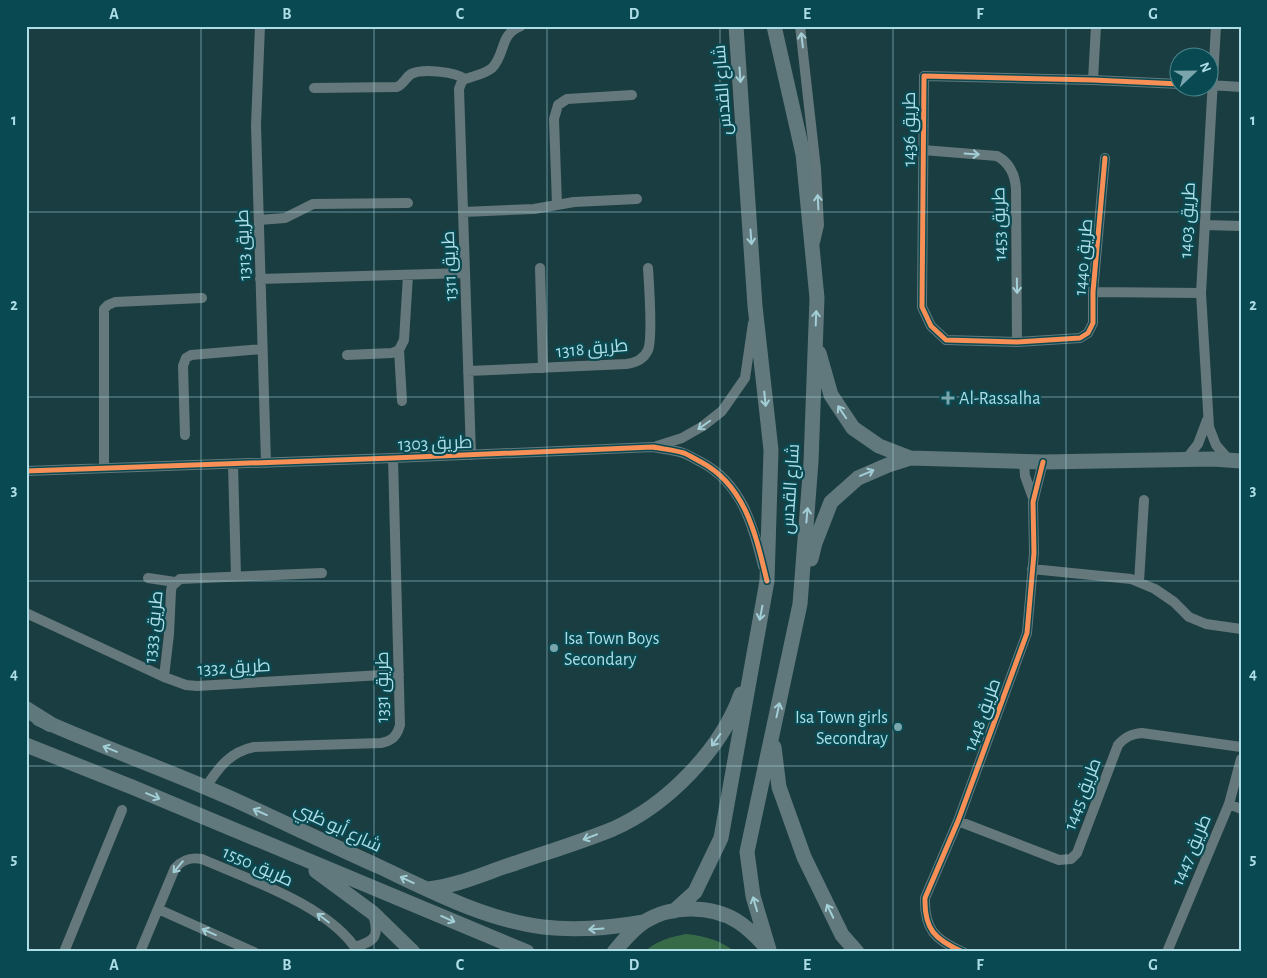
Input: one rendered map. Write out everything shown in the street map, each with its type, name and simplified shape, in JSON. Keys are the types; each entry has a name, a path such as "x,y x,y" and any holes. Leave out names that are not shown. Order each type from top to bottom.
{"main road":[{"name":"شارع القدس","path":"674,911 695,892 721,838 767,582 771,450 755,306 736,26"},
{"name":"شارع القدس","path":"769,951 753,896 747,852 800,604 811,462 817,298 804,154 774,26"},
{"name":"طريق 1403","path":"815,339 831,396 853,428 879,446 910,458 1024,462 1186,459 1235,461"},
{"name":"طريق 1403","path":"800,604 814,543 831,502 858,478 910,458"},
{"path":"426,889 455,884 580,841 614,828 646,810 675,788 701,761 739,699 751,664"},
{"path":"26,709 50,724"},
{"name":"شارع أبو ظبي","path":"26,714 206,787 426,889 487,914 541,927 567,929 593,929 644,922"},
{"path":"772,737 779,787 804,857 842,935 857,952"},
{"path":"26,745 132,787 527,952"},
{"path":"299,858 373,913 413,952"},
{"path":"614,952 628,935 644,922 674,911 696,909 717,913 737,921 754,934 769,951"}],"street":[{"name":"طريق 1313","path":"260,26 256,125 266,463"},
{"path":"314,88 397,87 403,84 412,74 418,73 449,72 466,79 490,70 499,57 506,38 511,31 521,26"},
{"path":"800,26 811,115 819,225 812,250"},
{"path":"1093,80 1096,26"},
{"name":"طريق 1403","path":"1214,48 1216,26"},
{"name":"طريق 1436","path":"946,340 932,326 922,307 924,76 1170,84"},
{"name":"طريق 1311","path":"466,79 462,81 460,89 471,455"},
{"path":"1220,86 1241,87"},
{"path":"557,205 554,119 558,105 567,99 632,95"},
{"name":"طريق 1403","path":"1210,98 1201,293 1208,417 1216,445 1235,461"},
{"name":"طريق 1453","path":"923,150 997,156 1004,160 1013,172 1016,189 1017,342"},
{"name":"طريق 1440","path":"946,340 1017,342 1080,338 1088,333 1093,323 1093,292 1105,158"},
{"path":"464,212 534,209 583,202 637,199"},
{"path":"259,220 285,218 313,204 408,203"},
{"path":"1205,225 1241,226"},
{"name":"طريق 1318","path":"540,268 542,368"},
{"name":"طريق 1318","path":"468,372 633,363 644,356 650,343 648,268"},
{"path":"260,279 465,273"},
{"path":"402,401 399,350 404,340 408,275"},
{"path":"1093,292 1201,293"},
{"path":"104,468 104,309 115,302 202,298"},
{"name":"طريق 1303","path":"653,447 682,438 703,426 722,410 745,378 755,306"},
{"path":"184,435 183,366 186,358 191,355 262,349"},
{"path":"347,355 392,353 399,350"},
{"name":"طريق 1403","path":"1186,459 1202,436 1208,417"},
{"name":"طريق 1303","path":"26,471 653,447 684,453 707,465 728,481 744,507 755,534 767,582"},
{"name":"طريق 1331","path":"206,787 230,757 246,749 254,747 381,743 396,736 400,725 393,458"},
{"name":"طريق 1448","path":"1024,462 1025,476 1033,502"},
{"name":"طريق 1448","path":"963,952 946,945 928,925 925,912 925,898 958,821 1027,633 1032,569 1033,502 1043,462"},
{"path":"233,464 236,576"},
{"path":"1139,582 1144,500"},
{"path":"1032,569 1131,579 1155,589 1174,602 1189,617 1206,624 1241,629"},
{"name":"طريق 1333","path":"164,677 171,591 175,582 184,578 322,573"},
{"path":"148,578 175,582"},
{"name":"طريق 1332","path":"26,613 164,677 186,685 197,686 399,674"},
{"name":"طريق 1445","path":"958,821 1059,860 1071,859 1077,853 1118,745 1128,736 1142,733 1241,748"},
{"name":"طريق 1447","path":"1166,952 1229,804 1241,759"},
{"path":"1229,804 1241,809"},
{"path":"64,952 122,810"},
{"name":"طريق 1550","path":"140,952 175,868 180,862 195,858 212,863 293,899 325,919 356,949"},
{"path":"158,909 254,952"},
{"path":"356,949 369,942 376,935 377,931 373,913"}],"green space":[{"path":"686,934 712,939 724,944 735,952 644,952 664,940"}],"cycle path":[{"path":"1105,158 1093,292 1093,323 1088,333 1080,338 1017,342 946,340 931,326 922,307 924,76 1170,84"},
{"path":"26,471 653,447 686,454 716,472 729,484 747,514 767,581"},
{"path":"963,952 945,943 933,932 927,918 925,898 958,821 1027,633 1034,553 1033,502 1043,462"}],"place":[{"name":"Al-Rassalha","path":"948,398"},
{"name":"Isa Town Boys Secondary","path":"554,648"},
{"name":"Isa Town girls Secondray","path":"898,727"}]}
